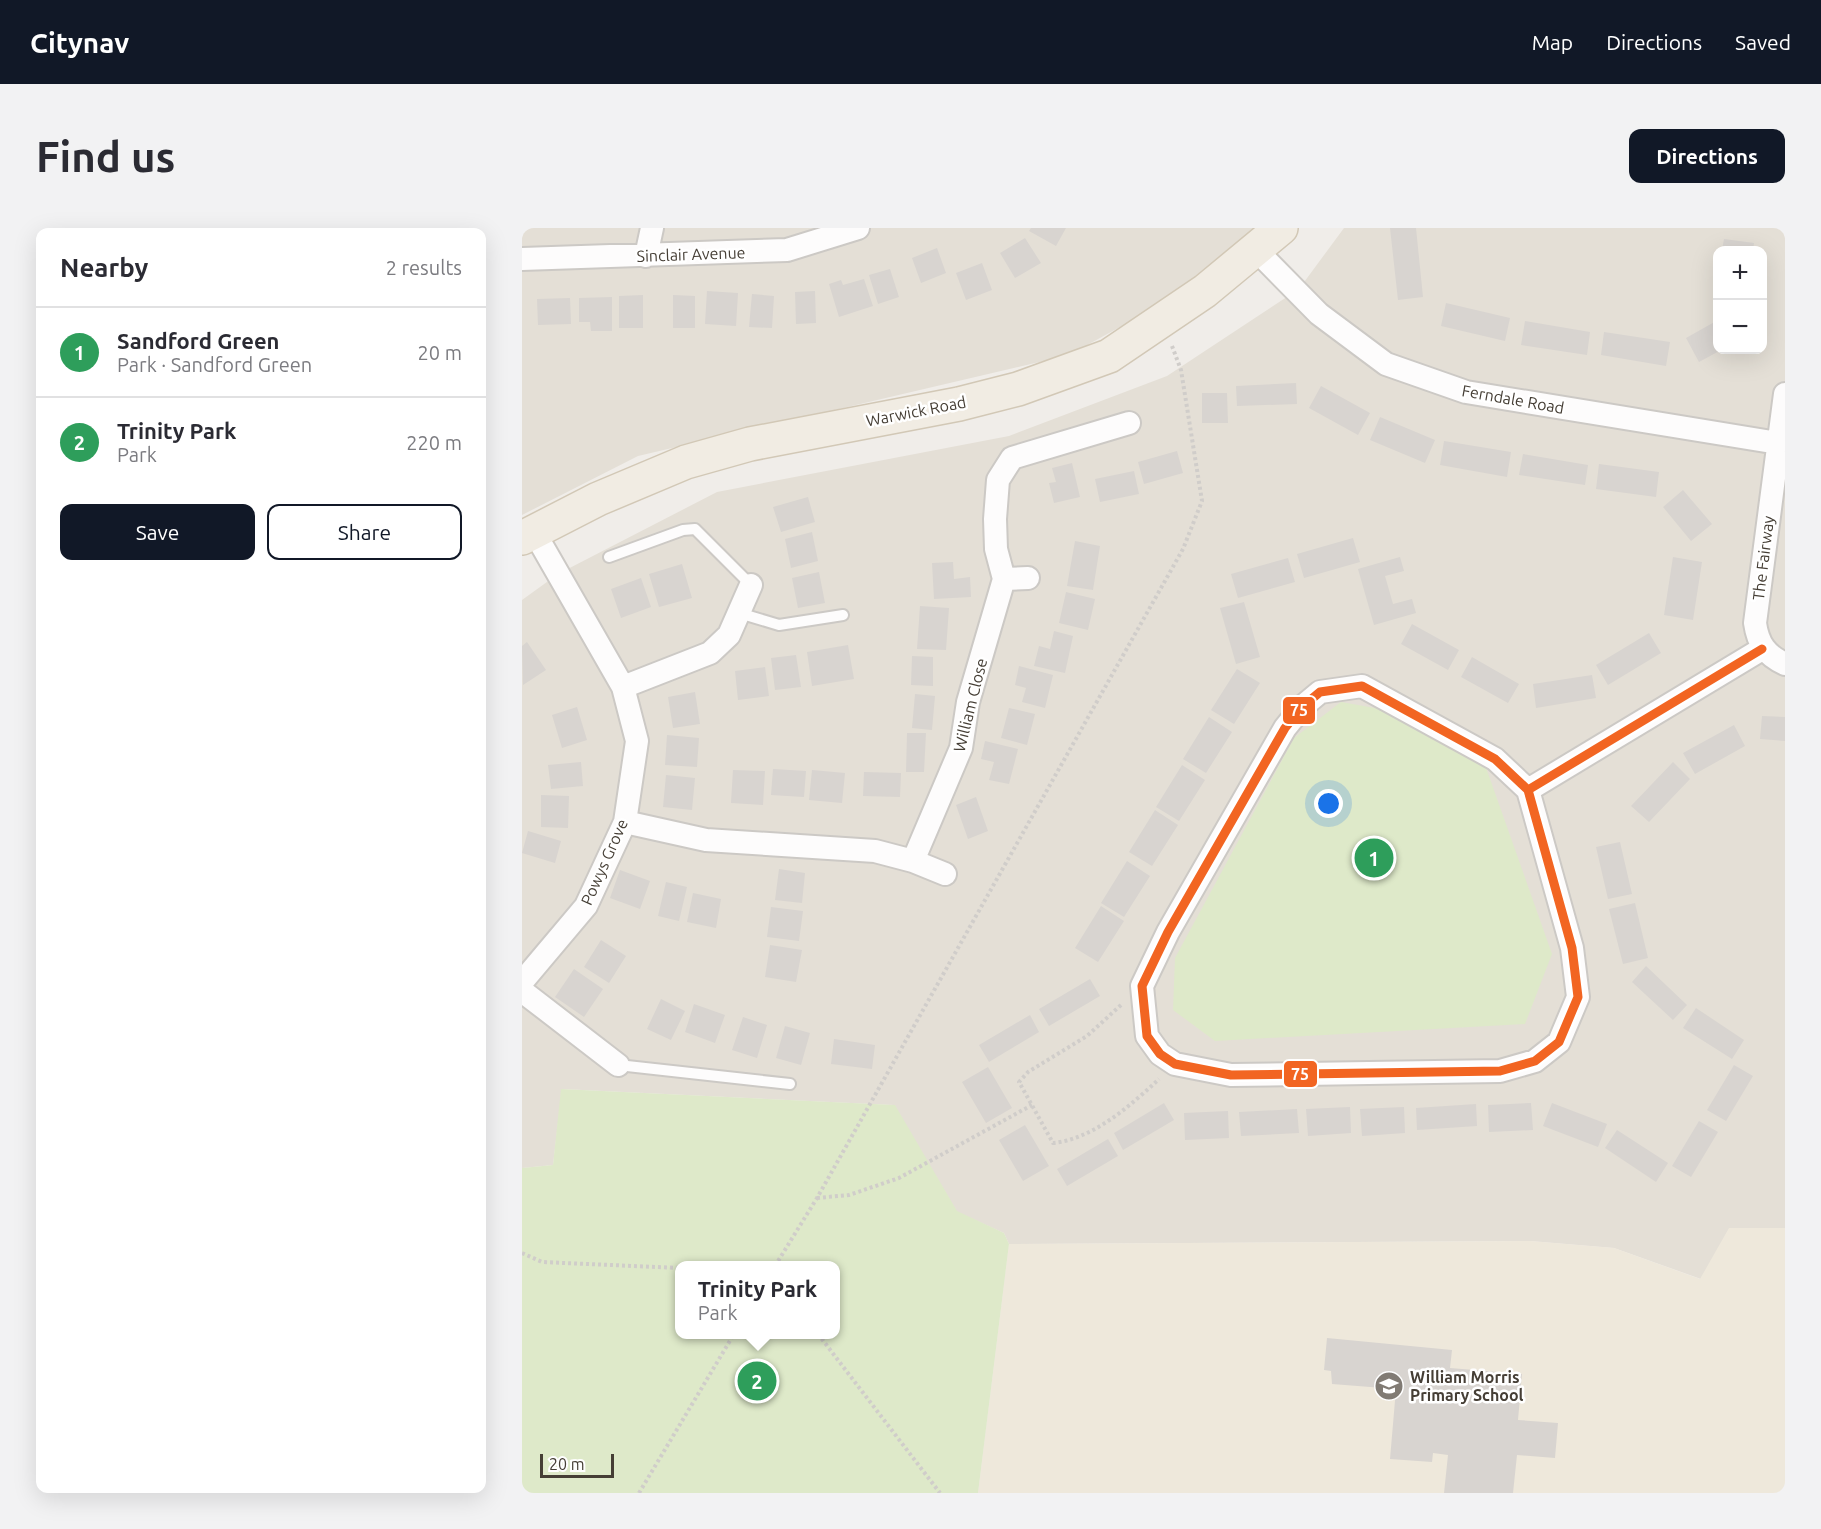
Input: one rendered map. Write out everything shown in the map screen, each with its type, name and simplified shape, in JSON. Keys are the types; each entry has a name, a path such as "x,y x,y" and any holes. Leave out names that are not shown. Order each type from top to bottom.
{"main road":[{"name":"Warwick Road","path":"528,534 598,498 708,456 750,444 959,404 1018,389 1109,356 1163,320 1257,250 1281,228"}],"street":[{"path":"646,256 652,228"},
{"name":"Sinclair Avenue","path":"522,259 787,249 858,228"},
{"name":"Ferndale Road","path":"1257,250 1318,314 1386,364 1466,392 1778,443"},
{"name":"The Fairway","path":"1762,649 1757,639 1755,623 1785,394"},
{"path":"1028,578 1004,579 996,549 995,519 998,480 1012,458 1128,423"},
{"name":"Powys Grove","path":"522,982 586,906 625,822 637,741 622,687 528,534"},
{"name":"William Close","path":"913,861 961,748 968,702 1004,579"},
{"path":"622,687 710,653 729,635 751,585"},
{"path":"1528,790 1762,649 1785,664"},
{"path":"1362,686 1494,759 1528,790 1572,948 1578,998 1559,1042 1535,1061 1500,1071 1231,1075 1174,1064 1160,1054 1147,1036 1142,986 1168,932 1285,728 1302,707 1320,692 1362,686"},
{"path":"625,822 706,840 876,851 913,861 945,874"},
{"path":"522,991 618,1065"}],"lane":[{"path":"609,557 683,530 695,529 751,585"},
{"path":"739,613 779,625 843,615"},
{"path":"618,1065 790,1084"}],"path":[{"path":"778,1261 817,1198 1183,549 1202,501 1181,370 1163,320"},
{"path":"1142,986 1087,1036 1028,1072 1018,1082 1053,1143 1072,1141 1133,1104 1174,1064"},
{"path":"817,1198 849,1195 899,1178 1032,1105"},
{"path":"522,1253 542,1262 675,1268"},
{"path":"639,1493 732,1339"},
{"path":"821,1339 940,1493"}],"shaded area":[{"path":"522,228 1260,228 1180,294 1069,355 638,456 522,515"},
{"path":"1344,228 1785,228 1785,1228 1729,1229 1701,1279 1614,1248 1530,1241 1009,1244 1004,1233 957,1212 894,1105 562,1089 553,1165 522,1168 522,600 558,574 717,492 1009,436 1167,376 1299,289"},
{"name":"William Morris Primary School","path":"1729,1228 1785,1228 1785,1493 978,1493 1009,1244 1530,1241 1614,1248 1700,1279"}],"green space":[{"path":"1341,702 1392,711 1484,762 1552,954 1525,1024 1215,1041 1173,1010 1175,958 1294,738"},
{"path":"561,1089 895,1105 957,1211 1004,1233 1009,1244 978,1493 522,1493 522,1168 553,1165"}],"building":[{"path":"1031,228 1066,228 1056,246 1029,231"},
{"path":"1390,228 1416,228 1423,297 1398,300"},
{"path":"1025,238 1041,263 1015,278 1000,253"},
{"path":"1724,239 1754,243 1754,246 1723,246"},
{"path":"937,248 946,273 921,283 912,258"},
{"path":"982,263 992,290 966,300 956,273"},
{"path":"890,269 899,297 878,304 869,275"},
{"path":"864,279 873,306 839,317 829,284 841,280 843,285"},
{"path":"707,291 738,293 736,326 705,324"},
{"path":"815,291 816,323 796,324 795,292"},
{"path":"752,294 774,296 772,328 749,327"},
{"path":"643,295 643,328 619,328 619,296"},
{"path":"673,295 695,296 695,328 673,328"},
{"path":"612,297 612,331 591,331 590,322 579,322 579,298"},
{"path":"570,298 571,324 538,325 537,299"},
{"path":"1446,303 1510,318 1505,341 1441,326"},
{"path":"1525,321 1590,332 1587,355 1521,345"},
{"path":"1713,323 1714,354 1699,362 1686,338"},
{"path":"1604,332 1670,342 1666,366 1601,355"},
{"path":"1296,383 1297,404 1237,406 1236,386"},
{"path":"1321,386 1370,413 1358,435 1309,408"},
{"path":"1202,393 1227,393 1228,423 1202,423"},
{"path":"1380,417 1435,440 1425,463 1370,440"},
{"path":"1444,441 1511,452 1507,477 1440,465"},
{"path":"1177,451 1183,473 1144,484 1138,462"},
{"path":"1523,454 1588,465 1585,485 1519,475"},
{"path":"1072,463 1080,497 1054,503 1049,483 1056,482 1052,468"},
{"path":"1599,464 1659,472 1656,497 1596,489"},
{"path":"1134,471 1139,494 1100,502 1095,479"},
{"path":"1683,490 1712,524 1691,541 1663,507"},
{"path":"808,497 815,522 781,532 773,507"},
{"path":"812,532 818,561 791,568 785,539"},
{"path":"1353,538 1360,562 1304,578 1297,554"},
{"path":"1075,541 1100,546 1093,590 1067,586"},
{"path":"1400,557 1404,571 1385,576 1393,604 1412,599 1416,613 1374,625 1358,569"},
{"path":"1673,557 1702,562 1693,620 1664,615"},
{"path":"1288,558 1295,582 1238,598 1231,574"},
{"path":"953,562 954,579 970,577 971,597 934,599 932,563"},
{"path":"682,564 692,598 659,607 649,574"},
{"path":"819,572 825,603 798,608 792,578"},
{"path":"641,578 651,607 621,618 611,589"},
{"path":"1066,592 1095,599 1088,630 1059,623"},
{"path":"1244,602 1260,657 1236,664 1220,608"},
{"path":"920,606 949,608 946,650 917,649"},
{"path":"1412,624 1459,650 1448,670 1401,644"},
{"path":"1054,631 1073,636 1065,673 1034,666 1039,646 1050,649"},
{"path":"1649,633 1661,653 1608,685 1596,665"},
{"path":"527,642 546,670 523,685 522,646"},
{"path":"848,645 854,679 812,686 807,652"},
{"path":"796,655 801,687 775,690 771,658"},
{"path":"912,656 933,657 933,686 911,685"},
{"path":"1472,657 1519,684 1508,703 1461,677"},
{"path":"1019,666 1053,675 1045,708 1022,702 1026,688 1015,685"},
{"path":"765,667 769,696 738,700 735,671"},
{"path":"1237,669 1260,683 1234,724 1211,710"},
{"path":"1592,675 1596,698 1536,708 1533,684"},
{"path":"695,692 700,724 673,728 668,697"},
{"path":"915,694 935,696 932,730 912,728"},
{"path":"577,707 587,740 562,748 552,715"},
{"path":"1009,708 1035,714 1027,745 1001,738"},
{"path":"1762,716 1785,717 1785,741 1760,739"},
{"path":"1209,717 1232,732 1206,773 1183,759"},
{"path":"1734,725 1745,746 1695,774 1683,753"},
{"path":"907,733 926,733 924,772 906,772"},
{"path":"667,735 699,738 697,767 665,765"},
{"path":"985,741 1018,749 1009,784 989,780 994,762 981,759"},
{"path":"581,762 583,786 551,789 548,765"},
{"path":"1673,762 1690,779 1649,822 1631,806"},
{"path":"1182,765 1205,780 1179,821 1156,807"},
{"path":"773,769 806,771 804,797 771,795"},
{"path":"733,770 765,771 763,805 731,803"},
{"path":"812,770 845,773 842,803 809,800"},
{"path":"864,772 901,773 900,797 863,796"},
{"path":"666,775 695,778 692,810 663,807"},
{"path":"541,795 569,796 568,828 541,827"},
{"path":"976,797 988,831 968,839 956,805"},
{"path":"1155,810 1178,825 1152,866 1129,852"},
{"path":"528,831 561,841 555,863 522,853"},
{"path":"1620,842 1632,894 1608,899 1596,847"},
{"path":"1127,861 1150,876 1124,917 1101,903"},
{"path":"779,869 805,873 802,903 775,900"},
{"path":"620,870 650,881 640,909 610,898"},
{"path":"666,882 687,887 679,921 658,916"},
{"path":"693,893 721,899 716,928 687,922"},
{"path":"1635,903 1648,958 1623,964 1609,909"},
{"path":"1101,906 1124,921 1098,962 1075,948"},
{"path":"771,907 803,911 799,941 767,937"},
{"path":"601,940 626,956 609,983 584,967"},
{"path":"770,945 802,950 796,982 765,977"},
{"path":"1646,966 1687,1005 1673,1020 1632,982"},
{"path":"574,969 603,989 584,1017 555,997"},
{"path":"1090,979 1100,996 1049,1026 1039,1009"},
{"path":"661,999 685,1011 671,1040 647,1029"},
{"path":"694,1004 725,1015 715,1043 685,1032"},
{"path":"1696,1008 1744,1040 1732,1059 1683,1028"},
{"path":"1030,1015 1039,1032 989,1062 979,1045"},
{"path":"743,1017 767,1025 757,1058 732,1050"},
{"path":"785,1026 810,1033 801,1065 776,1058"},
{"path":"834,1039 875,1045 872,1069 831,1064"},
{"path":"1734,1065 1753,1076 1726,1121 1707,1110"},
{"path":"988,1067 1012,1108 986,1123 962,1082"},
{"path":"1164,1103 1174,1120 1123,1150 1114,1133"},
{"path":"1531,1103 1533,1130 1489,1132 1488,1105"},
{"path":"1552,1103 1607,1124 1598,1147 1543,1126"},
{"path":"1476,1104 1477,1126 1417,1130 1416,1108"},
{"path":"1350,1107 1351,1133 1308,1136 1306,1109"},
{"path":"1404,1107 1405,1133 1362,1136 1360,1109"},
{"path":"1297,1109 1299,1133 1241,1136 1239,1112"},
{"path":"1228,1111 1229,1138 1185,1140 1184,1113"},
{"path":"1699,1121 1718,1132 1691,1177 1672,1166"},
{"path":"1025,1125 1049,1166 1023,1181 999,1140"},
{"path":"1617,1130 1668,1163 1656,1182 1605,1148"},
{"path":"1108,1139 1118,1156 1067,1186 1057,1169"},
{"path":"1327,1338 1452,1350 1450,1368 1522,1374 1518,1420 1558,1423 1555,1458 1517,1455 1513,1493 1444,1493 1448,1455 1433,1453 1432,1462 1390,1459 1396,1389 1332,1384 1331,1371 1324,1370"}],"transit line":[{"name":"75","path":"1528,790 1495,759 1362,686 1320,692 1302,707 1285,728 1168,932 1142,986 1147,1036 1160,1054 1175,1064 1231,1075 1500,1071 1535,1061 1559,1042 1578,997 1572,948 1528,790 1762,649"}],"place":[{"name":"Sandford Green","path":"1374,858"},
{"name":"Trinity Park","path":"757,1381"},
{"name":"William Morris Primary School","path":"1389,1386"}]}
